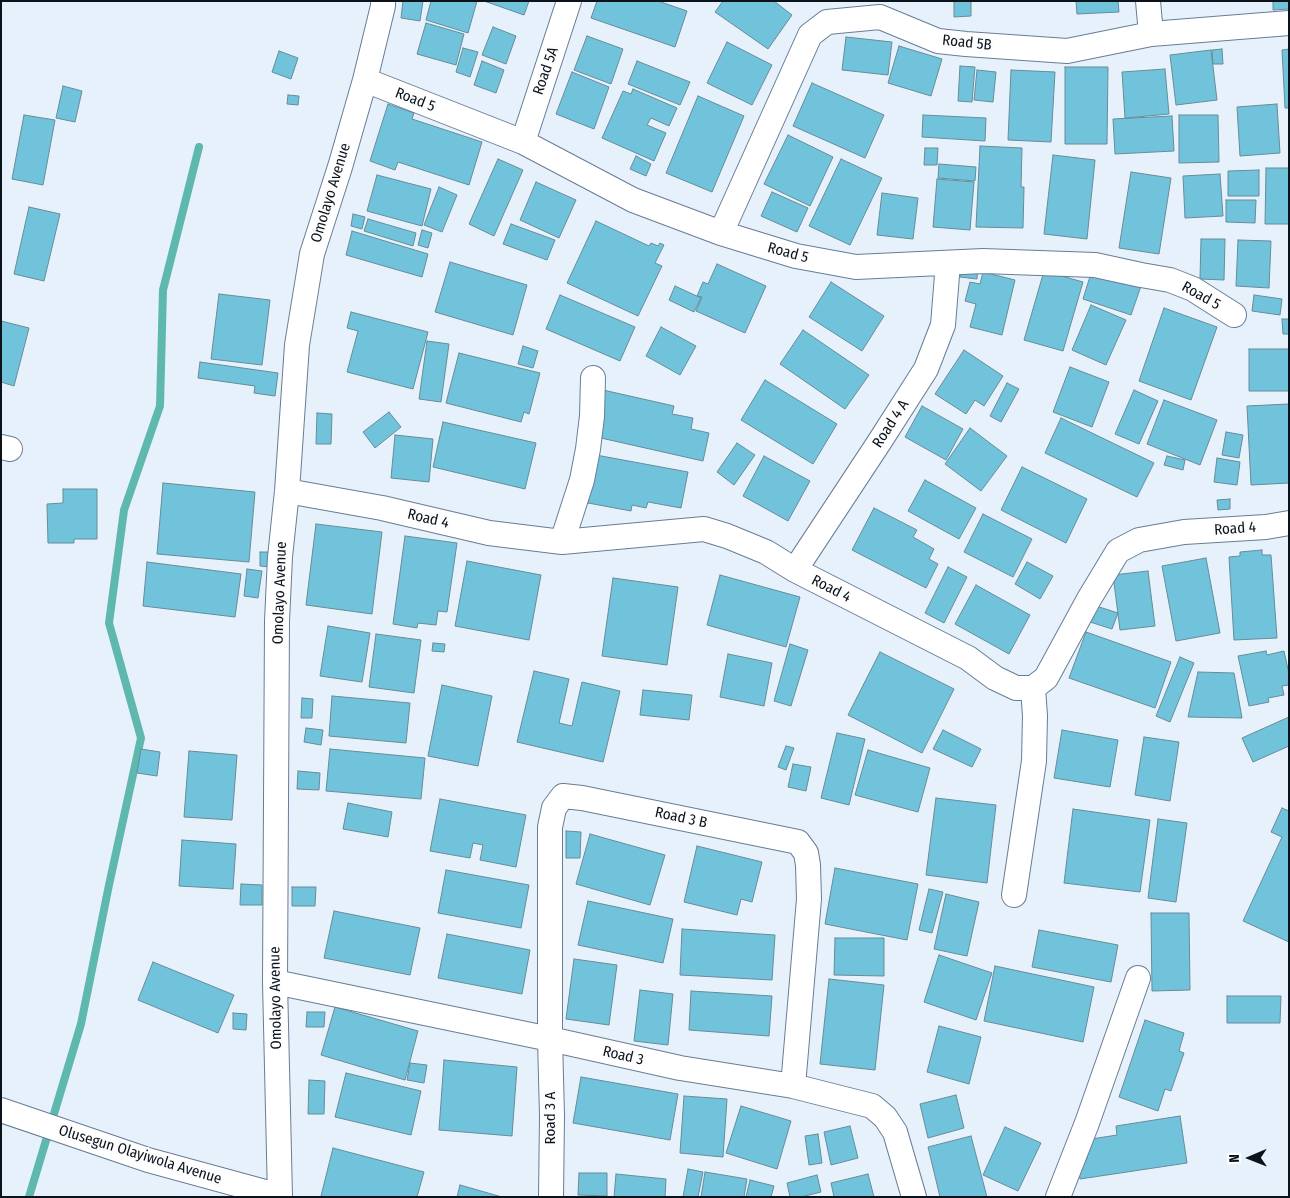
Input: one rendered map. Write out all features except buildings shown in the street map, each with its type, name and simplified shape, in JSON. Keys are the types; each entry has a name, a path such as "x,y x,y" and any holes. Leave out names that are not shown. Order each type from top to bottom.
{"street":[{"name":"Omolayo Avenue","path":"280,1196 275,982 277,621 280,557 297,346 312,254 365,80 383,1"},
{"name":"Road 5A","path":"523,142 569,1"},
{"path":"1148,1 1151,34"},
{"name":"Road 5B","path":"721,233 810,34 828,22 880,9 938,41 1067,50 1151,34 1289,23"},
{"name":"Road 5","path":"365,80 523,142 633,200 721,233 796,256 856,267 983,261 1095,265 1170,280 1193,289 1234,315"},
{"name":"Road 4 A","path":"795,570 926,369 943,325 948,263"},
{"path":"562,542 582,480 588,449 592,416 593,378"},
{"name":"Road 4","path":"286,491 382,508 489,533 562,542 704,530 727,536 766,552 795,570 968,658 995,678 1016,688 1033,688 1046,678 1088,599 1118,551 1139,540 1184,532 1266,527 1289,523"},
{"path":"1014,895 1034,761 1036,716 1033,688"},
{"name":"Road 3 B","path":"550,1039 550,827 554,808 563,796 582,798 798,842 806,852 809,899 792,1086"},
{"path":"1058,1197 1087,1124 1138,978"},
{"name":"Road 3","path":"275,982 680,1068 792,1086 872,1106 885,1117 895,1132 914,1197"},
{"name":"Road 3 A","path":"550,1039 552,1116 550,1197"},
{"name":"Olusegun Olayiwola Avenue","path":"1,1110 148,1160 280,1196"}],"waterway":[{"path":"29,1197 81,1024 141,738 109,623 124,510 160,406 163,290 199,147"}]}
